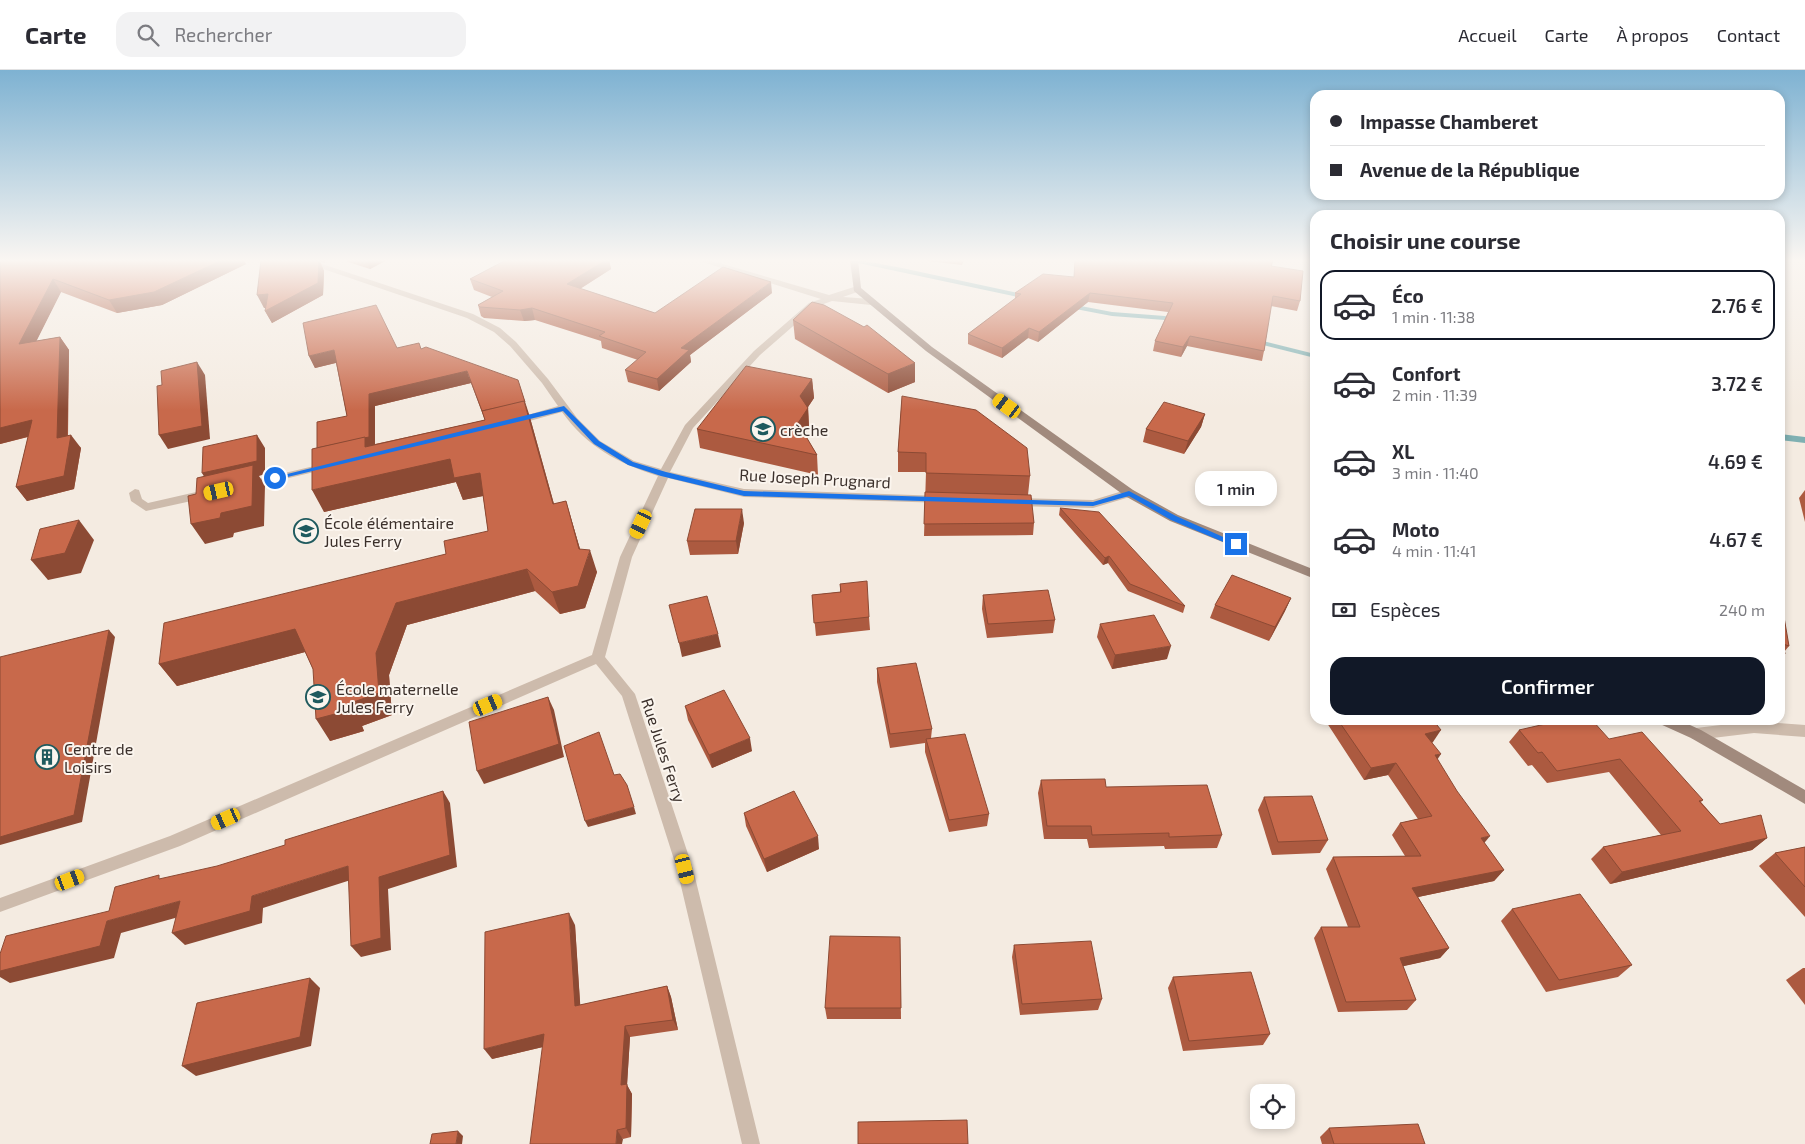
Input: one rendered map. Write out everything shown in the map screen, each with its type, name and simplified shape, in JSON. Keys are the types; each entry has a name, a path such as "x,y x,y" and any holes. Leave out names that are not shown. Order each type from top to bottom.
{"street":[{"name":"Rue Joseph Prugnard","path":"452,310 470,316 497,330 513,344 545,381 564,408 596,443 630,463 664,474 744,494 953,500"},
{"path":"0,905 175,841 598,658 626,557 664,474 689,427 757,353 806,310"},
{"path":"881,310 929,349 1129,494 1174,518 1310,573"},
{"path":"507,424 564,408"},
{"path":"239,486 334,464"},
{"path":"135,492 137,501 146,507 220,491"},
{"path":"1003,501 1093,504 1129,494"},
{"name":"Rue Jules Ferry","path":"598,658 628,694 685,869 751,1144"},
{"path":"1676,725 1696,734 1805,798"},
{"path":"1696,734 1754,726 1805,730"}],"building":[{"path":"0,310 37,310 19,344 60,337 57,438 71,435 64,476 16,487 32,420 0,428"},
{"path":"355,310 379,310 397,348 419,343 421,349 426,347 518,380 525,402 482,411 467,371 369,394 369,437 317,448 317,422 347,416 334,350 309,356 303,323"},
{"path":"538,310 646,310 655,313 659,310 733,310 681,348 689,350 657,379 625,370 646,352 599,336 605,332"},
{"path":"803,310 833,310 864,327 867,325 915,363 888,374 793,320"},
{"path":"1000,310 1068,310 1039,332 1029,328 1002,348 968,334"},
{"path":"1170,310 1271,310 1264,351 1190,336 1183,347 1155,341"},
{"path":"197,362 202,426 159,435 157,386 162,385 161,371"},
{"name":"crèche","path":"746,366 812,379 800,396 808,408 798,423 817,455 697,429"},
{"path":"902,396 976,410 1027,448 1030,476 926,473 926,453 898,452"},
{"path":"524,401 553,504 566,501 579,549 590,550 578,586 552,592 527,569 396,603 376,653 379,693 348,704 350,710 316,719 313,669 295,629 159,664 164,623 446,554 444,541 488,531 480,473 454,478 450,459 312,490 312,449 365,437 365,447 485,420 482,411"},
{"path":"1164,402 1205,414 1188,441 1146,429"},
{"path":"257,435 257,461 202,473 203,447"},
{"path":"253,465 252,506 221,513 220,518 191,524 188,496 196,494 197,478"},
{"path":"925,492 1031,495 1034,523 924,524"},
{"path":"1060,508 1099,512 1185,606 1130,584 1109,556 1105,558"},
{"path":"695,509 742,509 736,541 687,541"},
{"path":"79,520 65,553 31,560 40,529"},
{"path":"1232,575 1291,598 1275,627 1215,605"},
{"path":"867,581 869,617 814,623 812,595 841,592 840,584"},
{"path":"1048,590 1055,620 988,624 983,595"},
{"path":"707,596 718,634 679,643 669,605"},
{"path":"1154,615 1171,646 1115,655 1100,624"},
{"path":"1785,623 1789,646 1785,645"},
{"name":"Centre de Loisirs","path":"109,630 74,815 0,837 0,657"},
{"path":"916,663 932,729 890,734 877,668"},
{"path":"724,690 750,738 709,755 685,706"},
{"path":"548,697 559,744 477,771 469,722"},
{"path":"1341,725 1437,725 1441,730 1425,734 1441,754 1435,755 1457,791 1490,836 1481,838 1504,870 1412,888 1449,948 1400,958 1416,1000 1346,1002 1321,927 1360,927 1333,857 1421,856 1400,823 1432,816 1396,763 1371,768"},
{"path":"1541,725 1596,725 1609,739 1642,732 1703,800 1699,801 1720,824 1761,815 1767,838 1622,872 1603,847 1681,831 1620,759 1557,771 1542,752 1538,753 1519,730"},
{"path":"599,732 614,775 620,774 627,785 634,807 585,821 564,746"},
{"path":"965,734 989,814 949,820 926,739"},
{"path":"1105,779 1106,787 1207,785 1222,835 1169,837 1169,833 1092,835 1091,826 1047,826 1041,780"},
{"path":"443,791 450,855 379,877 381,938 351,946 348,866 252,896 250,911 172,933 180,901 107,921 100,946 0,971 0,954 6,936 109,911 115,887 159,875 159,879 217,866 285,845 285,840"},
{"path":"794,791 818,836 764,859 744,813"},
{"path":"1312,796 1328,840 1278,842 1264,797"},
{"path":"1805,847 1805,887 1775,853"},
{"path":"1580,894 1632,965 1559,980 1512,909"},
{"path":"569,913 575,1006 667,986 673,1020 625,1026 621,1085 627,1084 626,1128 617,1130 616,1144 530,1144 544,1034 484,1049 485,932"},
{"path":"830,936 900,937 901,1008 825,1008"},
{"path":"1091,941 1102,999 1022,1004 1014,945"},
{"path":"1251,972 1270,1034 1189,1041 1173,977"},
{"path":"310,978 300,1037 182,1066 197,1003"},
{"path":"967,1120 968,1144 858,1144 858,1122"},
{"path":"1418,1124 1425,1144 1334,1144 1329,1128"},
{"path":"458,1131 456,1144 430,1144 432,1134"}],"waterway":[{"path":"1093,310 1112,314 1178,319"},
{"path":"1254,340 1310,355"},
{"path":"1785,438 1805,440"}],"place":[{"name":"crèche","path":"763,429"},
{"name":"École élémentaire Jules Ferry","path":"306,531"},
{"name":"École maternelle Jules Ferry","path":"318,697"},
{"name":"Centre de Loisirs","path":"47,757"}],"route":[{"path":"275,478 536,417 564,408 596,443 630,463 664,474 744,494 1093,504 1129,494 1174,518 1236,544"}]}
